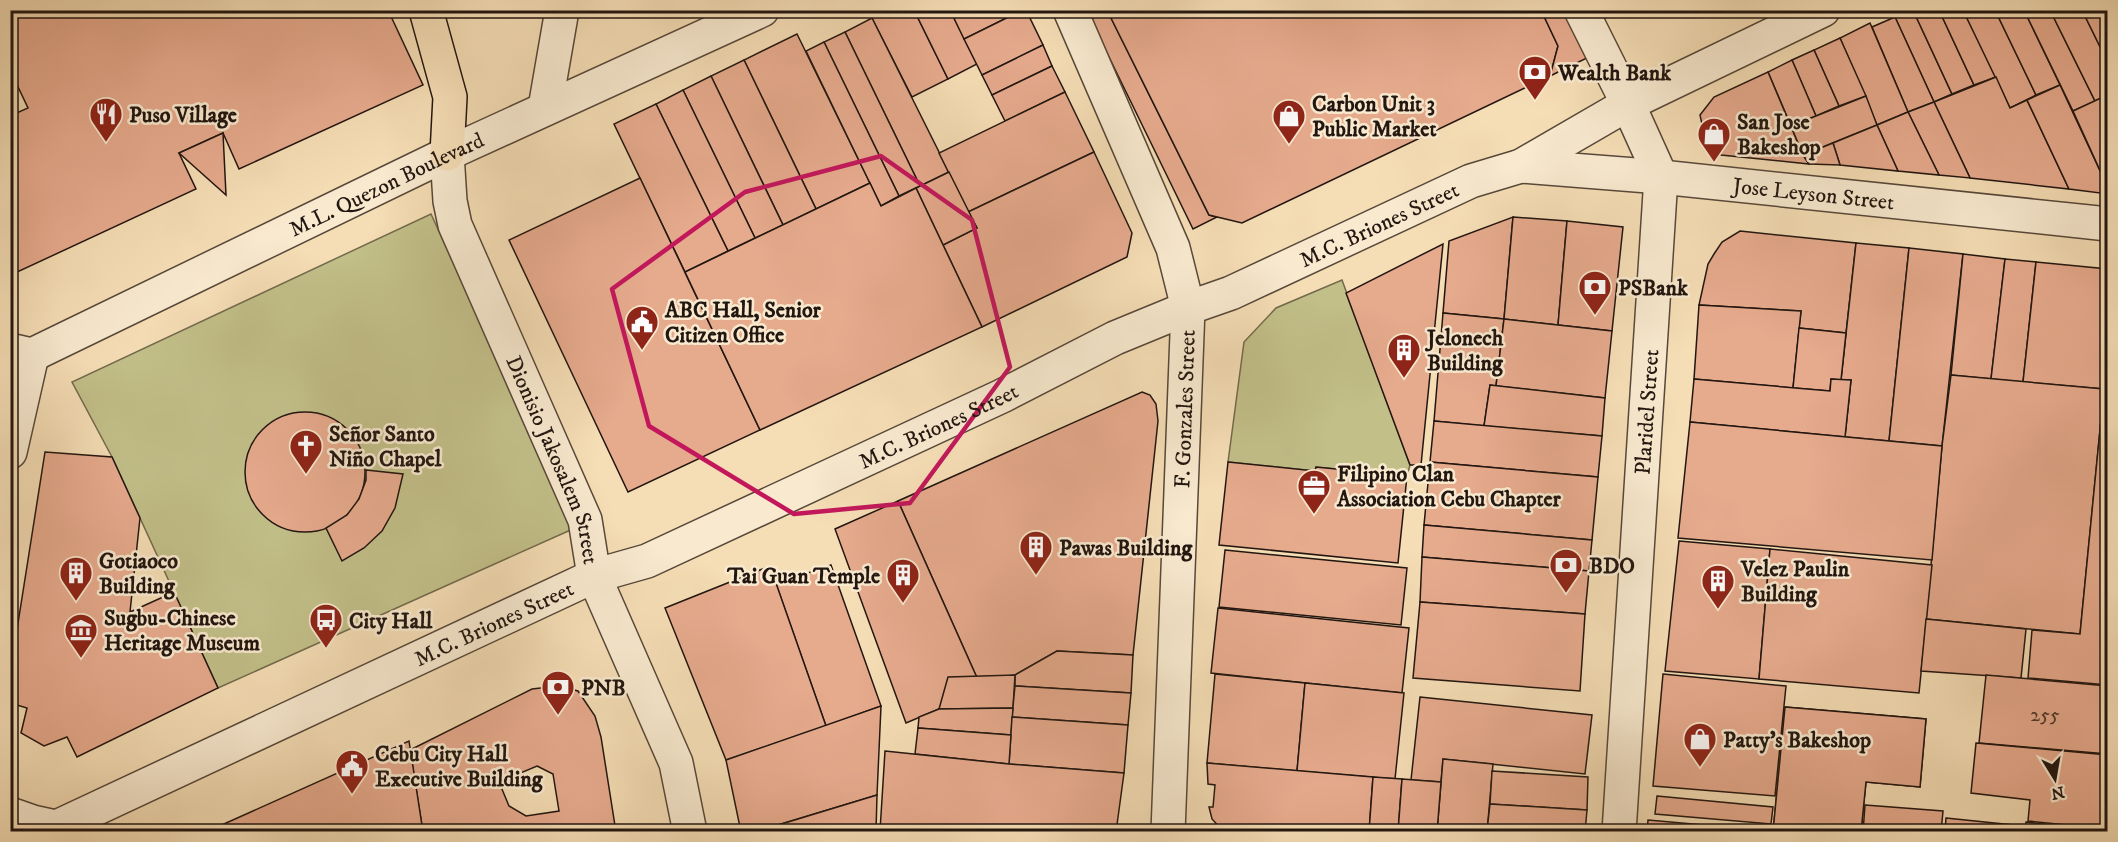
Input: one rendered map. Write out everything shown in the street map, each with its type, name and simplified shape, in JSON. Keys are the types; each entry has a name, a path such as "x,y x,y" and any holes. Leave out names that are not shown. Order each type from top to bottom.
{"main road":[{"path":"426,10 450,97 447,154"}],"street":[{"path":"546,108 562,10"},
{"name":"M.L. Quezon Boulevard","path":"21,352 762,10"},
{"name":"F. Gonzales Street","path":"1070,10 1173,248 1188,308 1168,831"},
{"name":"Plaridel Street","path":"1581,10 1661,177 1618,831"},
{"name":"M.C. Briones Street","path":"51,829 594,576 646,561 1002,396 1115,338 1188,308 1231,294 1471,181 1521,166 1628,104 1823,10"},
{"name":"Dionisio Jakosalem Street","path":"447,154 450,201 455,225 585,520 594,576 676,763 690,831"},
{"name":"Jose Leyson Street","path":"1521,166 1661,177 2108,224"},
{"path":"10,452 21,352"},
{"path":"10,814 51,829"}],"highlighted area":[{"path":"881,156 972,220 1010,367 910,503 794,514 649,426 612,289 745,192"}],"shaded area":[{"path":"431,214 575,528 218,688 112,457 72,382"},
{"path":"1342,280 1410,465 1407,476 1316,467 1315,471 1228,462 1244,342 1276,308"}],"building":[{"name":"Puso Village","path":"10,10 388,10 423,85 239,169 223,133 179,153 196,189 15,273 10,262 10,116 28,108 10,70"},
{"path":"888,10 914,10 948,79 912,97 872,18"},
{"path":"914,10 950,10 977,64 948,79"},
{"path":"950,10 1023,10 964,39"},
{"path":"1026,10 1043,45 982,75 964,39"},
{"path":"1086,10 1107,10 1209,215 1217,217 1193,229"},
{"name":"Carbon Unit 3 Public Market","path":"1107,10 1541,10 1558,46 1550,76 1242,223 1209,215"},
{"path":"1541,10 1567,10 1589,57 1550,76 1558,46"},
{"path":"1907,10 1913,10 1952,94 1934,102 1895,17"},
{"path":"1913,10 1939,10 1974,85 1952,94"},
{"path":"1939,10 1963,10 1996,77 1974,85"},
{"path":"1963,10 1995,10 2036,95 2010,108"},
{"path":"1995,10 2024,10 2060,85 2036,95"},
{"path":"2024,10 2050,10 2095,101 2073,111"},
{"path":"2050,10 2082,10 2108,63 2108,95 2095,101"},
{"path":"2082,10 2108,10 2108,63"},
{"path":"1895,17 1934,102 1908,112 1872,27"},
{"path":"872,18 949,172 920,186 845,32"},
{"path":"1870,23 1908,112 1877,125 1840,38"},
{"path":"845,32 920,186 899,196 824,42"},
{"path":"797,34 870,183 816,209 744,60"},
{"path":"1840,38 1866,96 1839,106 1814,50"},
{"path":"824,42 899,196 881,206 806,51"},
{"path":"1043,45 1052,66 992,95 982,75"},
{"path":"1814,50 1839,106 1816,116 1792,60"},
{"path":"744,60 816,209 783,225 711,76"},
{"path":"1792,60 1816,116 1791,126 1768,72"},
{"path":"1052,66 1065,92 1005,121 992,95"},
{"path":"1768,72 1803,155 1809,164 1721,155 1706,143 1700,115 1714,97"},
{"path":"711,76 783,225 755,238 683,90"},
{"path":"1996,77 2010,108 2027,100 2069,189 1970,178 1934,102"},
{"path":"2060,85 2108,188 2108,194 2069,189 2027,100"},
{"path":"683,90 755,238 728,251 656,104"},
{"path":"1065,92 1094,152 968,212 939,153"},
{"path":"1866,96 1877,125 1803,155 1791,126"},
{"path":"2103,97 2108,107 2108,188 2073,111"},
{"path":"1934,102 1970,178 1939,175 1908,112"},
{"path":"656,104 728,251 685,272 614,124"},
{"path":"1908,112 1939,175 1898,171 1877,125"},
{"path":"1877,125 1898,171 1840,165 1833,143"},
{"path":"223,133 226,195 179,153"},
{"path":"1833,143 1840,165 1809,164 1803,155"},
{"path":"1094,152 1132,233 1127,257 982,327 943,245 977,228 968,212"},
{"path":"949,172 977,228 943,245 916,188"},
{"name":"ABC Hall, Senior Citizen Office","path":"640,178 760,430 628,492 509,240"},
{"path":"870,183 881,206 916,188 982,327 760,430 685,272"},
{"path":"1513,217 1504,319 1443,313 1449,241"},
{"path":"1513,217 1567,221 1558,325 1504,319"},
{"path":"1567,221 1623,227 1612,331 1558,325"},
{"path":"1740,231 1856,243 1846,333 1799,328 1801,311 1699,305 1708,264 1722,242"},
{"path":"1856,243 1909,248 1889,441 1845,437 1851,380 1841,380"},
{"name":"Jelonech Building","path":"1443,244 1421,465 1410,465 1346,293"},
{"path":"1909,248 1963,254 1942,446 1889,441"},
{"path":"1963,254 2005,259 1991,379 1951,375"},
{"path":"2005,259 2036,262 2023,382 1991,379"},
{"path":"2036,262 2108,269 2108,347 2104,389 2023,382"},
{"path":"1699,305 1801,311 1793,388 1694,379"},
{"path":"1443,313 1504,319 1496,386 1490,385 1484,426 1434,421"},
{"path":"1504,319 1612,331 1605,398 1496,386"},
{"path":"1799,328 1846,333 1841,380 1831,379 1830,391 1793,388"},
{"path":"2108,347 2108,389 2104,389"},
{"path":"1951,375 2104,389 2080,634 1926,619"},
{"path":"1694,379 1830,391 1831,379 1851,380 1845,437 1690,422"},
{"path":"1490,385 1605,398 1602,436 1484,426"},
{"path":"2104,389 2108,389 2108,685 2028,678 2032,630 2080,634"},
{"name":"Pawas Building","path":"1142,392 1150,395 1156,404 1158,421 1133,655 1057,651 1015,675 978,680 898,501"},
{"name":"Señor Santo Niño Chapel","path":"305,412 328,417 347,430 360,449 365,472 360,495 347,514 328,527 305,532 282,527 263,514 250,495 245,472 250,449 263,430 282,417"},
{"path":"1434,421 1602,436 1598,477 1430,462"},
{"path":"1690,422 1942,446 1932,560 1678,538"},
{"name":"Gotiaoco Building","path":"45,452 112,457 140,518 130,612 174,592 218,688 77,757 67,737 44,746 21,733 27,708 10,703 10,674"},
{"path":"1228,462 1315,471 1316,467 1407,476 1398,563 1219,545"},
{"path":"1430,462 1598,477 1592,540 1424,525"},
{"path":"366,470 403,474 395,508 382,531 364,548 342,561 326,528 347,515 359,499 366,480"},
{"name":"Tai Guan Temple","path":"898,501 978,680 939,709 906,723 835,529"},
{"path":"1424,525 1592,540 1589,571 1422,557"},
{"name":"Velez Paulin Building","path":"1679,541 1770,549 1759,679 1665,671"},
{"path":"1770,549 1932,565 1919,693 1759,679"},
{"path":"1225,550 1407,568 1401,625 1219,607"},
{"path":"1422,557 1589,571 1585,614 1420,602"},
{"path":"831,565 881,706 826,726 776,584"},
{"path":"770,566 826,726 726,760 665,608"},
{"path":"1420,602 1585,614 1580,691 1413,678"},
{"path":"1218,608 1409,628 1402,693 1211,673"},
{"path":"1926,619 2026,629 2021,678 1921,671"},
{"path":"1057,651 1133,655 1131,693 1015,686 1015,675"},
{"path":"1215,674 1305,683 1297,771 1207,763"},
{"path":"1663,674 1786,686 1775,796 1653,786"},
{"path":"1015,675 1013,708 939,709 948,677"},
{"path":"1986,675 2108,686 2108,754 1979,743"},
{"path":"1305,683 1404,693 1395,779 1297,771"},
{"path":"558,686 578,691 595,716 601,737 616,832 423,832 410,750 532,689","holes":["537,766 553,774 559,811 526,816 509,806 499,782"]},
{"path":"1015,686 1131,693 1128,725 1012,717"},
{"path":"1420,697 1592,715 1585,774 1443,759 1441,782 1411,780"},
{"path":"881,706 877,795 755,832 741,832 726,760"},
{"path":"1785,707 1926,719 1920,787 1866,782 1861,832 1773,832"},
{"path":"1785,707 1926,719 1920,787 1866,782 1861,832 1773,832"},
{"path":"1013,708 1011,735 918,728 919,717 939,709"},
{"path":"1012,717 1128,725 1124,773 1009,764"},
{"path":"918,728 1011,735 1009,764 915,754"},
{"name":"Cebu City Hall Executive Building","path":"409,741 423,832 206,832"},
{"path":"1976,743 2108,755 2108,829 2028,821 2030,800 1971,793"},
{"path":"885,751 1124,773 1116,832 880,831"},
{"path":"1443,759 1493,764 1487,832 1437,832"},
{"path":"1207,763 1373,777 1369,832 1224,832 1212,819 1209,807 1213,807 1215,785 1208,784"},
{"path":"1492,771 1588,777 1587,810 1490,804"},
{"path":"1373,777 1402,779 1398,832 1369,832"},
{"path":"1402,779 1441,782 1437,832 1398,832"},
{"path":"877,795 876,832 755,832"},
{"path":"1657,796 1773,807 1771,824 1655,814"},
{"path":"1490,804 1587,810 1585,832 1487,831"},
{"path":"1865,805 1943,811 1941,832 1863,832"},
{"path":"1946,818 2023,826 2022,832 1945,832"},
{"path":"1648,820 1771,831 1771,832 1647,832"},
{"path":"2026,822 2108,831 2108,832 2025,832"}],"place":[{"name":"Wealth Bank","path":"1535,101"},
{"name":"Puso Village","path":"106,143"},
{"name":"Carbon Unit 3 Public Market","path":"1289,145"},
{"name":"San Jose Bakeshop","path":"1714,163"},
{"name":"PSBank","path":"1595,316"},
{"name":"ABC Hall, Senior Citizen Office","path":"642,351"},
{"name":"Jelonech Building","path":"1404,379"},
{"name":"Señor Santo Niño Chapel","path":"306,475"},
{"name":"Filipino Clan Association Cebu Chapter","path":"1314,515"},
{"name":"Pawas Building","path":"1036,576"},
{"name":"BDO","path":"1566,594"},
{"name":"Gotiaoco Building","path":"76,602"},
{"name":"Tai Guan Temple","path":"903,604"},
{"name":"Velez Paulin Building","path":"1718,610"},
{"name":"City Hall","path":"326,649"},
{"name":"Sugbu-Chinese Heritage Museum","path":"81,659"},
{"name":"PNB","path":"558,716"},
{"name":"Patty's Bakeshop","path":"1700,768"},
{"name":"Cebu City Hall Executive Building","path":"352,795"}]}
